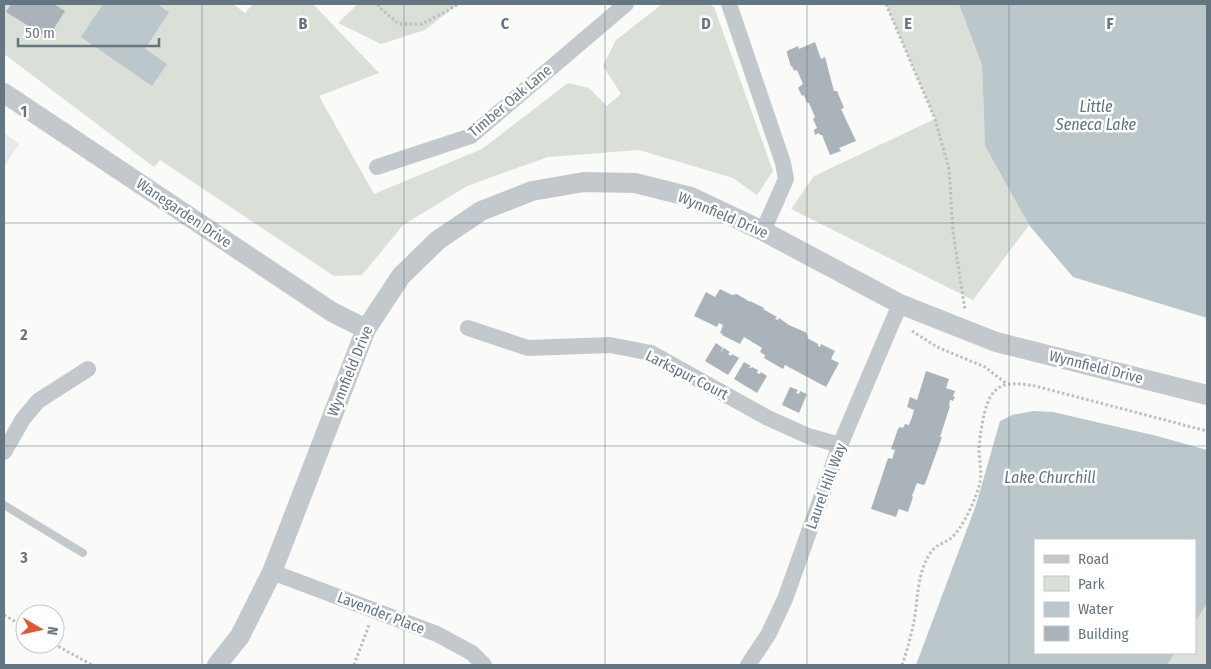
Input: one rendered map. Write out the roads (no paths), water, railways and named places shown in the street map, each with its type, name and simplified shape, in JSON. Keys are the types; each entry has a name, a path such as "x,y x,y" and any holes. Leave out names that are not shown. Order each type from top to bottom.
{"street":[{"name":"Timber Oak Lane","path":"377,167 472,136 626,4"},
{"path":"729,4 783,163 786,179 763,231"},
{"name":"Wanegarden Drive","path":"4,93 332,312 366,329"},
{"name":"Wynnfield Drive","path":"217,665 240,636 272,572 366,329 401,276 438,240 481,211 532,191 584,182 634,183 691,197 763,231 900,304 996,342 1207,395"},
{"name":"Laurel Hill Way","path":"748,665 768,635 786,599 840,445 900,304"},
{"name":"Larkspur Court","path":"468,328 528,348 610,345 651,353 768,418 808,436 840,445"},
{"path":"4,452 23,419 38,401 88,369"},
{"name":"Lavender Place","path":"272,572 437,634 472,653 484,665"}],"lane":[{"path":"4,505 83,553"}],"water":[{"path":"103,4 157,4 169,12 145,49 167,64 152,86 81,37"},
{"name":"Little Seneca Lake","path":"959,4 1207,4 1207,318 1073,277 1029,225 985,146 982,65"},
{"name":"Lake Churchill","path":"1033,411 1053,412 1157,436 1207,450 1207,604 1196,620 1196,539 1034,539 1034,654 1174,654 1167,665 916,665 976,505 1000,421 1012,415"}]}
